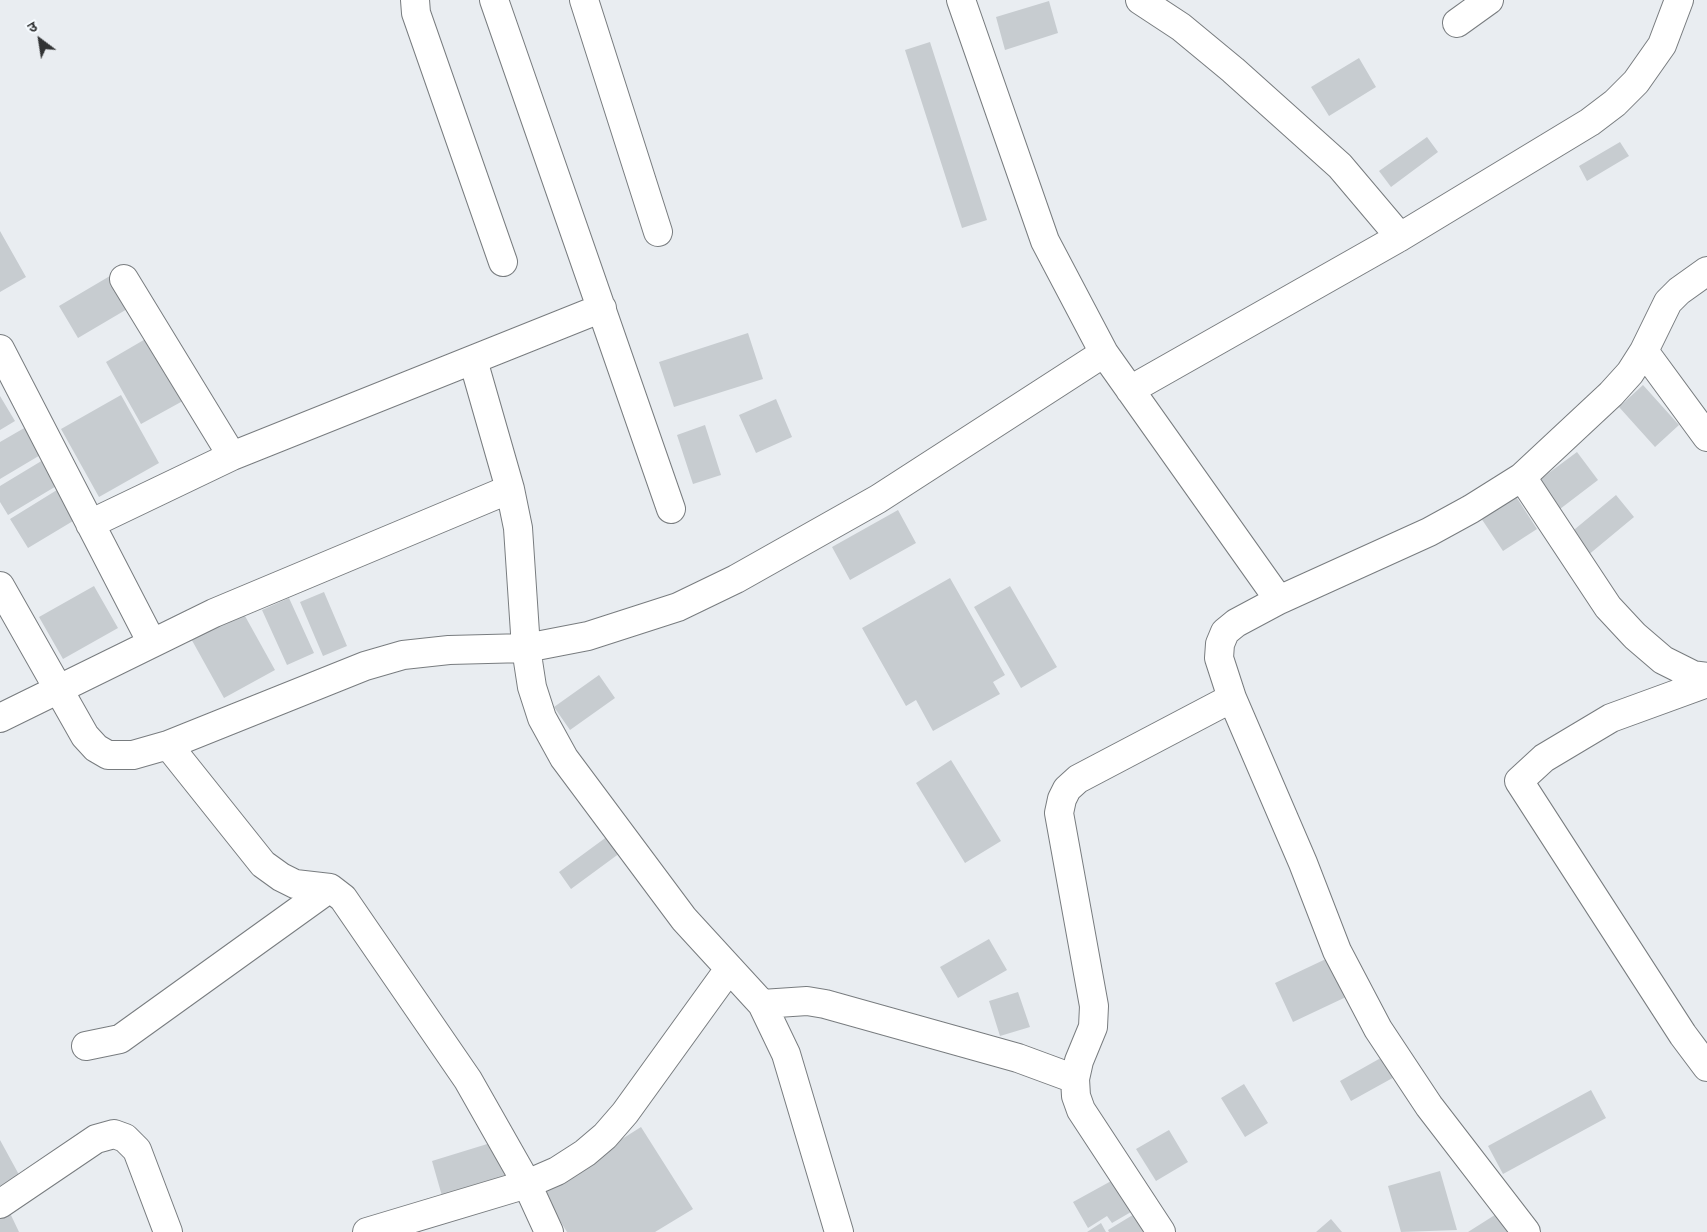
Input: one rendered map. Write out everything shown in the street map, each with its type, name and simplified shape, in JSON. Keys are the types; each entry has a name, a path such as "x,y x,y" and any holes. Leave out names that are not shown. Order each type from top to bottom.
{"street":[{"path":"415,0 416,13 503,262"},
{"path":"494,0 671,509"},
{"path":"584,0 658,232"},
{"path":"961,0 1045,241 1104,353 1279,600"},
{"path":"1140,0 1181,27 1203,45 1340,166 1400,237"},
{"path":"1457,23 1489,0"},
{"path":"1130,390 1400,237 1590,122 1615,103 1636,82 1662,45 1679,0"},
{"path":"1526,1232 1428,1106 1378,1030 1337,951 1303,863 1232,698 1219,658 1220,644 1225,632 1236,623 1279,600 1429,532 1471,510 1522,477 1611,394 1630,372 1644,351 1668,302 1679,291 1707,271"},
{"path":"124,279 232,456"},
{"path":"90,524 232,456 602,308"},
{"path":"0,348 152,644"},
{"path":"1644,351 1707,437"},
{"path":"0,586 57,689 86,736 96,748 108,754 133,755 168,745 356,669 403,655 449,650 526,648 588,636 678,607 736,579 878,500 1104,353"},
{"path":"473,360 510,488 518,528 526,648 532,687 542,718 564,758 684,919 762,1004 786,1054 839,1232"},
{"path":"1522,477 1608,607 1628,629 1663,660 1692,675 1707,677"},
{"path":"0,718 214,613 510,488"},
{"path":"1707,683 1611,718 1544,758 1519,782 1683,1035 1707,1067"},
{"path":"1161,1232 1081,1110 1076,1096 1075,1079 1079,1061 1093,1026 1094,1006 1059,813 1062,799 1067,789 1078,780 1232,698"},
{"path":"168,745 263,864 281,878 295,884 330,888 343,898 468,1080 527,1184 549,1232"},
{"path":"86,1046 120,1039 330,888"},
{"path":"371,1231 527,1184 564,1166 585,1153 605,1136 625,1113 729,969"},
{"path":"762,1004 807,1001 826,1004 1018,1058 1075,1079"},
{"path":"0,1204 96,1139 114,1134 125,1138 137,1150 168,1232"}],"building":[{"path":"1049,1 1058,33 1005,50 996,17"},
{"path":"930,42 987,220 962,228 905,50"},
{"path":"1359,58 1376,87 1329,116 1311,87"},
{"path":"1427,137 1438,152 1391,187 1379,171"},
{"path":"1620,142 1629,156 1587,181 1579,166"},
{"path":"0,231 26,277 0,292"},
{"path":"115,273 134,305 78,338 59,306"},
{"path":"748,333 763,379 674,407 659,362"},
{"path":"154,334 190,397 141,424 106,362"},
{"path":"1643,385 1679,425 1655,447 1619,407"},
{"path":"121,395 159,463 99,497 61,429"},
{"path":"0,396 15,421 0,430"},
{"path":"776,399 792,437 756,453 739,415"},
{"path":"705,425 721,475 693,484 677,435"},
{"path":"26,427 42,454 0,479 0,442"},
{"path":"1577,452 1598,480 1560,509 1538,481"},
{"path":"48,457 63,482 8,515 0,502 0,486"},
{"path":"65,485 83,515 28,548 10,519"},
{"path":"1515,495 1537,529 1503,551 1481,518"},
{"path":"1616,495 1634,517 1587,556 1569,534"},
{"path":"898,510 916,543 850,580 832,547"},
{"path":"950,578 1005,675 993,682 1000,694 933,731 916,700 906,706 862,628"},
{"path":"94,586 118,628 63,659 39,617"},
{"path":"1010,586 1057,667 1021,688 974,607"},
{"path":"324,592 347,646 323,656 300,602"},
{"path":"289,598 314,653 287,665 262,610"},
{"path":"240,607 275,670 224,698 189,635"},
{"path":"599,675 615,698 570,730 554,707"},
{"path":"951,760 1001,841 965,863 916,783"},
{"path":"612,833 624,850 571,889 559,872"},
{"path":"989,939 1007,970 958,998 940,967"},
{"path":"1328,958 1346,997 1293,1022 1275,983"},
{"path":"1018,992 1030,1027 1000,1036 989,1001"},
{"path":"1386,1055 1398,1075 1351,1101 1340,1081"},
{"path":"1244,1084 1268,1123 1245,1137 1221,1098"},
{"path":"1591,1090 1606,1118 1503,1174 1488,1146"},
{"path":"641,1127 693,1209 655,1232 567,1232 541,1190"},
{"path":"1169,1130 1188,1162 1156,1181 1136,1149"},
{"path":"0,1140 23,1182 0,1190"},
{"path":"497,1141 508,1176 442,1196 432,1161"},
{"path":"1440,1171 1457,1230 1401,1232 1388,1186"},
{"path":"1113,1180 1131,1212 1112,1223 1107,1216 1088,1228 1073,1202"},
{"path":"1141,1210 1155,1232 1109,1232 1108,1230"},
{"path":"9,1211 19,1232 0,1232 0,1216"},
{"path":"1498,1213 1509,1232 1468,1232"},
{"path":"1331,1219 1342,1232 1316,1232"},
{"path":"1101,1223 1106,1232 1087,1232"}]}
